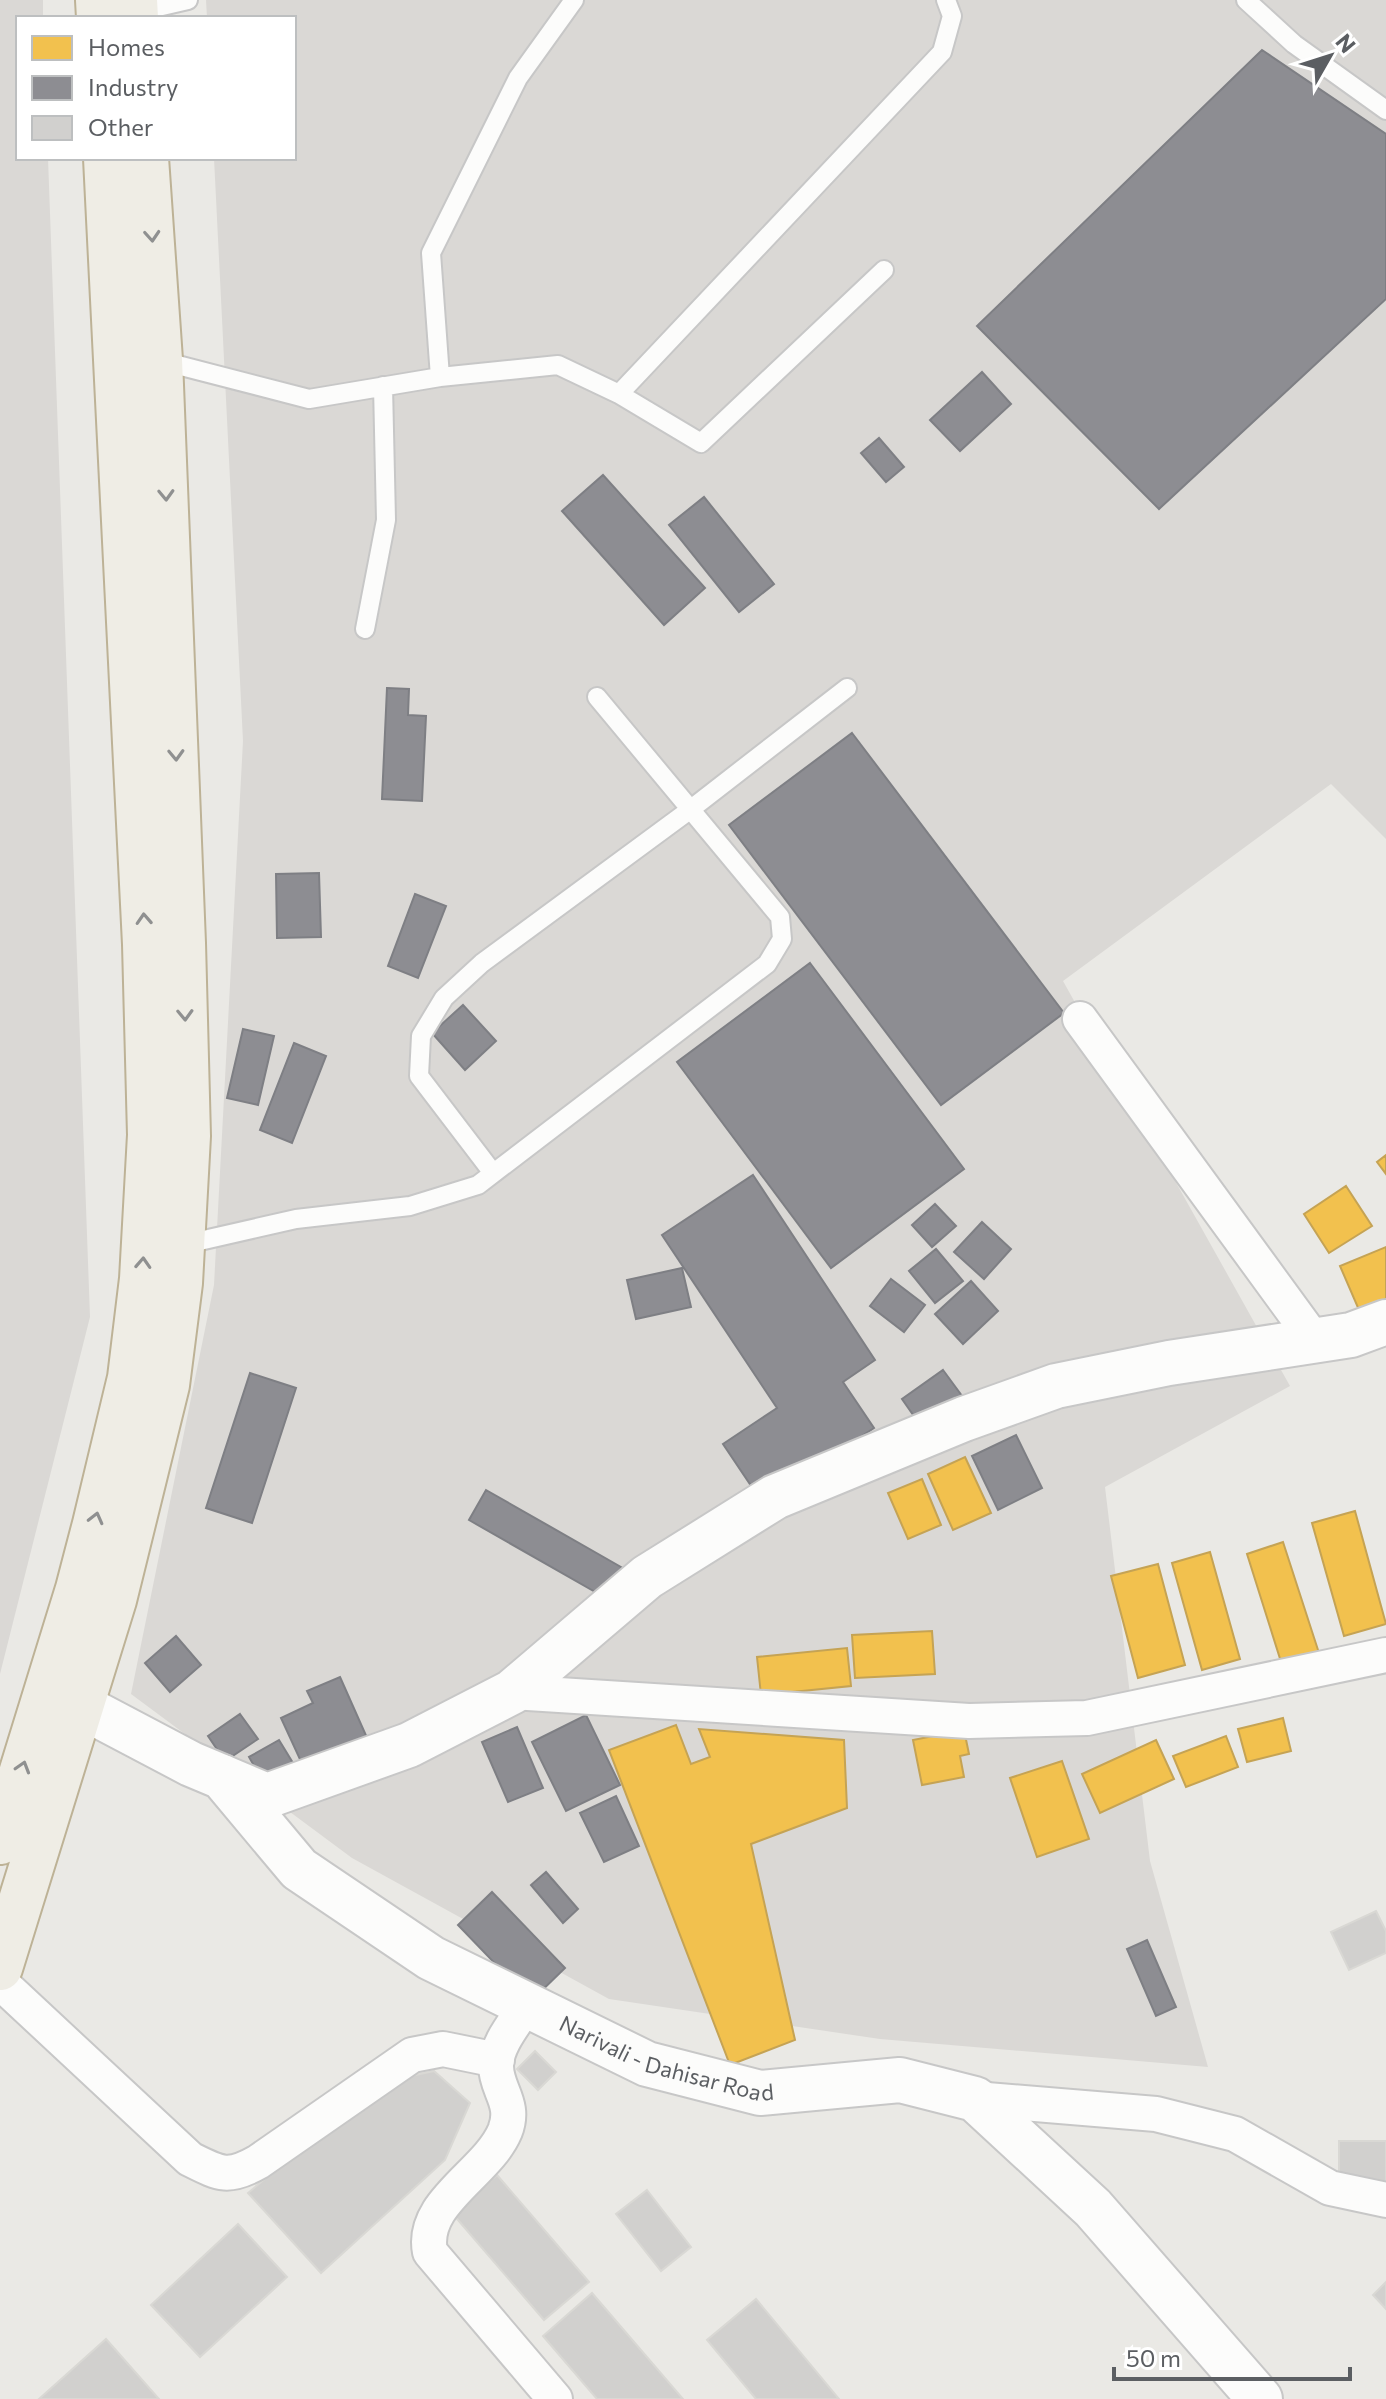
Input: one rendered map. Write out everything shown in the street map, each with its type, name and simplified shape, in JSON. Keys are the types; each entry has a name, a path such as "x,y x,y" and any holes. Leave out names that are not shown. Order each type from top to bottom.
{"highway":[{"path":"0,1968 15,1868 63,1702 78,1589 130,1378 142,1279 150,1135 145,944 106,160"},
{"path":"0,1842 117,1587 167,1385 180,1283 188,1136 160,360 146,160"}],"street":[{"path":"1080,1019 1315,1341"},
{"path":"222,1777 267,1796 409,1745 512,1692 647,1577 775,1497 964,1419 1056,1386 1169,1363 1351,1335 1386,1322"},
{"path":"512,1692 969,1721 1087,1718 1386,1655"},
{"name":"Narivali - Dahisar Road","path":"63,1702 222,1777 299,1869 431,1958 647,2064 760,2093 900,2080 975,2099 1093,2208 1260,2399"},
{"path":"0,1982 190,2159 219,2173 239,2173 258,2162 412,2055 443,2049 497,2060"},
{"path":"526,2006 501,2046 497,2060 496,2067 509,2112 504,2133 485,2160 432,2218 427,2238 430,2252 555,2399"},
{"path":"975,2099 1156,2114 1235,2134 1330,2188 1386,2200"}],"lane":[{"path":"121,10 188,0"},
{"path":"440,377 431,253 518,78 574,0"},
{"path":"619,394 942,52 952,16 946,0"},
{"path":"1246,0 1294,44 1386,110"},
{"path":"160,360 309,399 440,377 558,365 619,394 701,443 884,270"},
{"path":"365,629 386,520 383,386"},
{"path":"493,1173 419,1076 421,1036 444,998 482,963 691,809 847,688"},
{"path":"182,1245 296,1219 410,1206 478,1185 767,964 782,939 780,917 597,697"}],"shaded area":[{"path":"0,0 43,0 43,16 16,16 16,160 48,160 90,1317 0,1674"},
{"path":"206,0 1386,0 1386,839 1331,784 1063,981 1290,1386 1105,1487 1150,1861 1208,2067 880,2039 609,1999 352,1858 131,1694 214,1285 243,741 214,160 296,160 296,16 207,16"}],"building: Homes":[{"path":"1386,1155 1386,1174 1377,1162"},
{"path":"1346,1186 1372,1226 1329,1253 1304,1214"},
{"path":"1386,1247 1386,1299 1359,1310 1340,1266"},
{"path":"965,1457 991,1513 953,1530 928,1474"},
{"path":"922,1479 941,1525 908,1539 888,1493"},
{"path":"1355,1511 1386,1624 1344,1636 1312,1523"},
{"path":"1283,1542 1319,1653 1282,1665 1247,1554"},
{"path":"1210,1552 1240,1659 1202,1670 1172,1563"},
{"path":"1158,1564 1185,1665 1138,1678 1111,1576"},
{"path":"932,1631 935,1674 855,1678 852,1635"},
{"path":"847,1648 851,1686 761,1695 757,1657"},
{"path":"1283,1718 1291,1751 1247,1762 1238,1729"},
{"path":"676,1725 691,1764 710,1757 699,1729 844,1740 847,1808 751,1844 795,2040 730,2065 609,1750"},
{"path":"964,1730 969,1754 960,1756 964,1777 922,1785 913,1740"},
{"path":"1226,1736 1238,1767 1186,1787 1173,1756"},
{"path":"1156,1740 1174,1779 1100,1813 1082,1774"},
{"path":"1062,1761 1089,1839 1037,1857 1010,1778"}],"building: Industry":[{"path":"1262,50 1386,134 1386,299 1159,509 977,326"},
{"path":"982,372 1011,404 960,451 930,420"},
{"path":"879,438 904,467 886,482 861,453"},
{"path":"603,475 705,588 664,625 562,511"},
{"path":"704,497 774,584 739,612 669,525"},
{"path":"387,688 409,689 408,715 426,716 422,801 382,799"},
{"path":"852,733 1064,1013 941,1105 729,825"},
{"path":"319,873 321,937 277,938 276,874"},
{"path":"415,894 446,906 418,978 388,966"},
{"path":"810,963 964,1169 831,1268 677,1062"},
{"path":"463,1005 496,1041 465,1070 432,1033"},
{"path":"243,1029 274,1036 258,1105 227,1098"},
{"path":"294,1043 326,1056 292,1143 260,1130"},
{"path":"753,1175 875,1360 843,1382 874,1428 762,1502 723,1444 777,1408 662,1235"},
{"path":"935,1204 956,1226 932,1247 912,1225"},
{"path":"982,1222 1011,1249 984,1279 954,1252"},
{"path":"936,1249 963,1281 935,1303 909,1271"},
{"path":"682,1268 691,1307 636,1319 627,1280"},
{"path":"891,1279 925,1305 904,1332 870,1306"},
{"path":"971,1281 998,1311 963,1344 935,1314"},
{"path":"943,1370 965,1400 923,1429 902,1399"},
{"path":"250,1373 296,1388 252,1523 206,1508"},
{"path":"1016,1435 1042,1488 998,1510 972,1456"},
{"path":"486,1490 628,1571 611,1601 469,1520"},
{"path":"176,1636 201,1665 170,1692 145,1663"},
{"path":"340,1677 368,1740 304,1768 281,1718 313,1703 307,1691"},
{"path":"240,1714 258,1739 225,1761 208,1736"},
{"path":"586,1715 620,1785 566,1811 532,1742"},
{"path":"517,1727 543,1788 508,1802 482,1742"},
{"path":"279,1740 296,1768 265,1785 249,1757"},
{"path":"616,1796 639,1846 604,1862 580,1813"},
{"path":"546,1872 578,1909 563,1923 531,1885"},
{"path":"492,1892 565,1968 531,2001 458,1925"},
{"path":"1147,1940 1176,2007 1156,2016 1127,1949"}],"building: Other":[{"path":"1376,1911 1386,1931 1386,1953 1349,1970 1331,1932"},
{"path":"535,2051 556,2072 538,2090 517,2069"},
{"path":"434,2071 470,2103 445,2160 321,2273 248,2193 378,2083"},
{"path":"1339,2141 1386,2141 1386,2184 1339,2184"},
{"path":"497,2175 589,2282 544,2320 452,2213"},
{"path":"647,2190 691,2247 661,2271 616,2214"},
{"path":"238,2224 287,2277 200,2357 151,2305"},
{"path":"1386,2282 1386,2309 1373,2295"},
{"path":"592,2293 683,2399 597,2399 543,2336"},
{"path":"756,2299 839,2399 756,2399 707,2340"},
{"path":"106,2339 159,2399 39,2399"}]}
